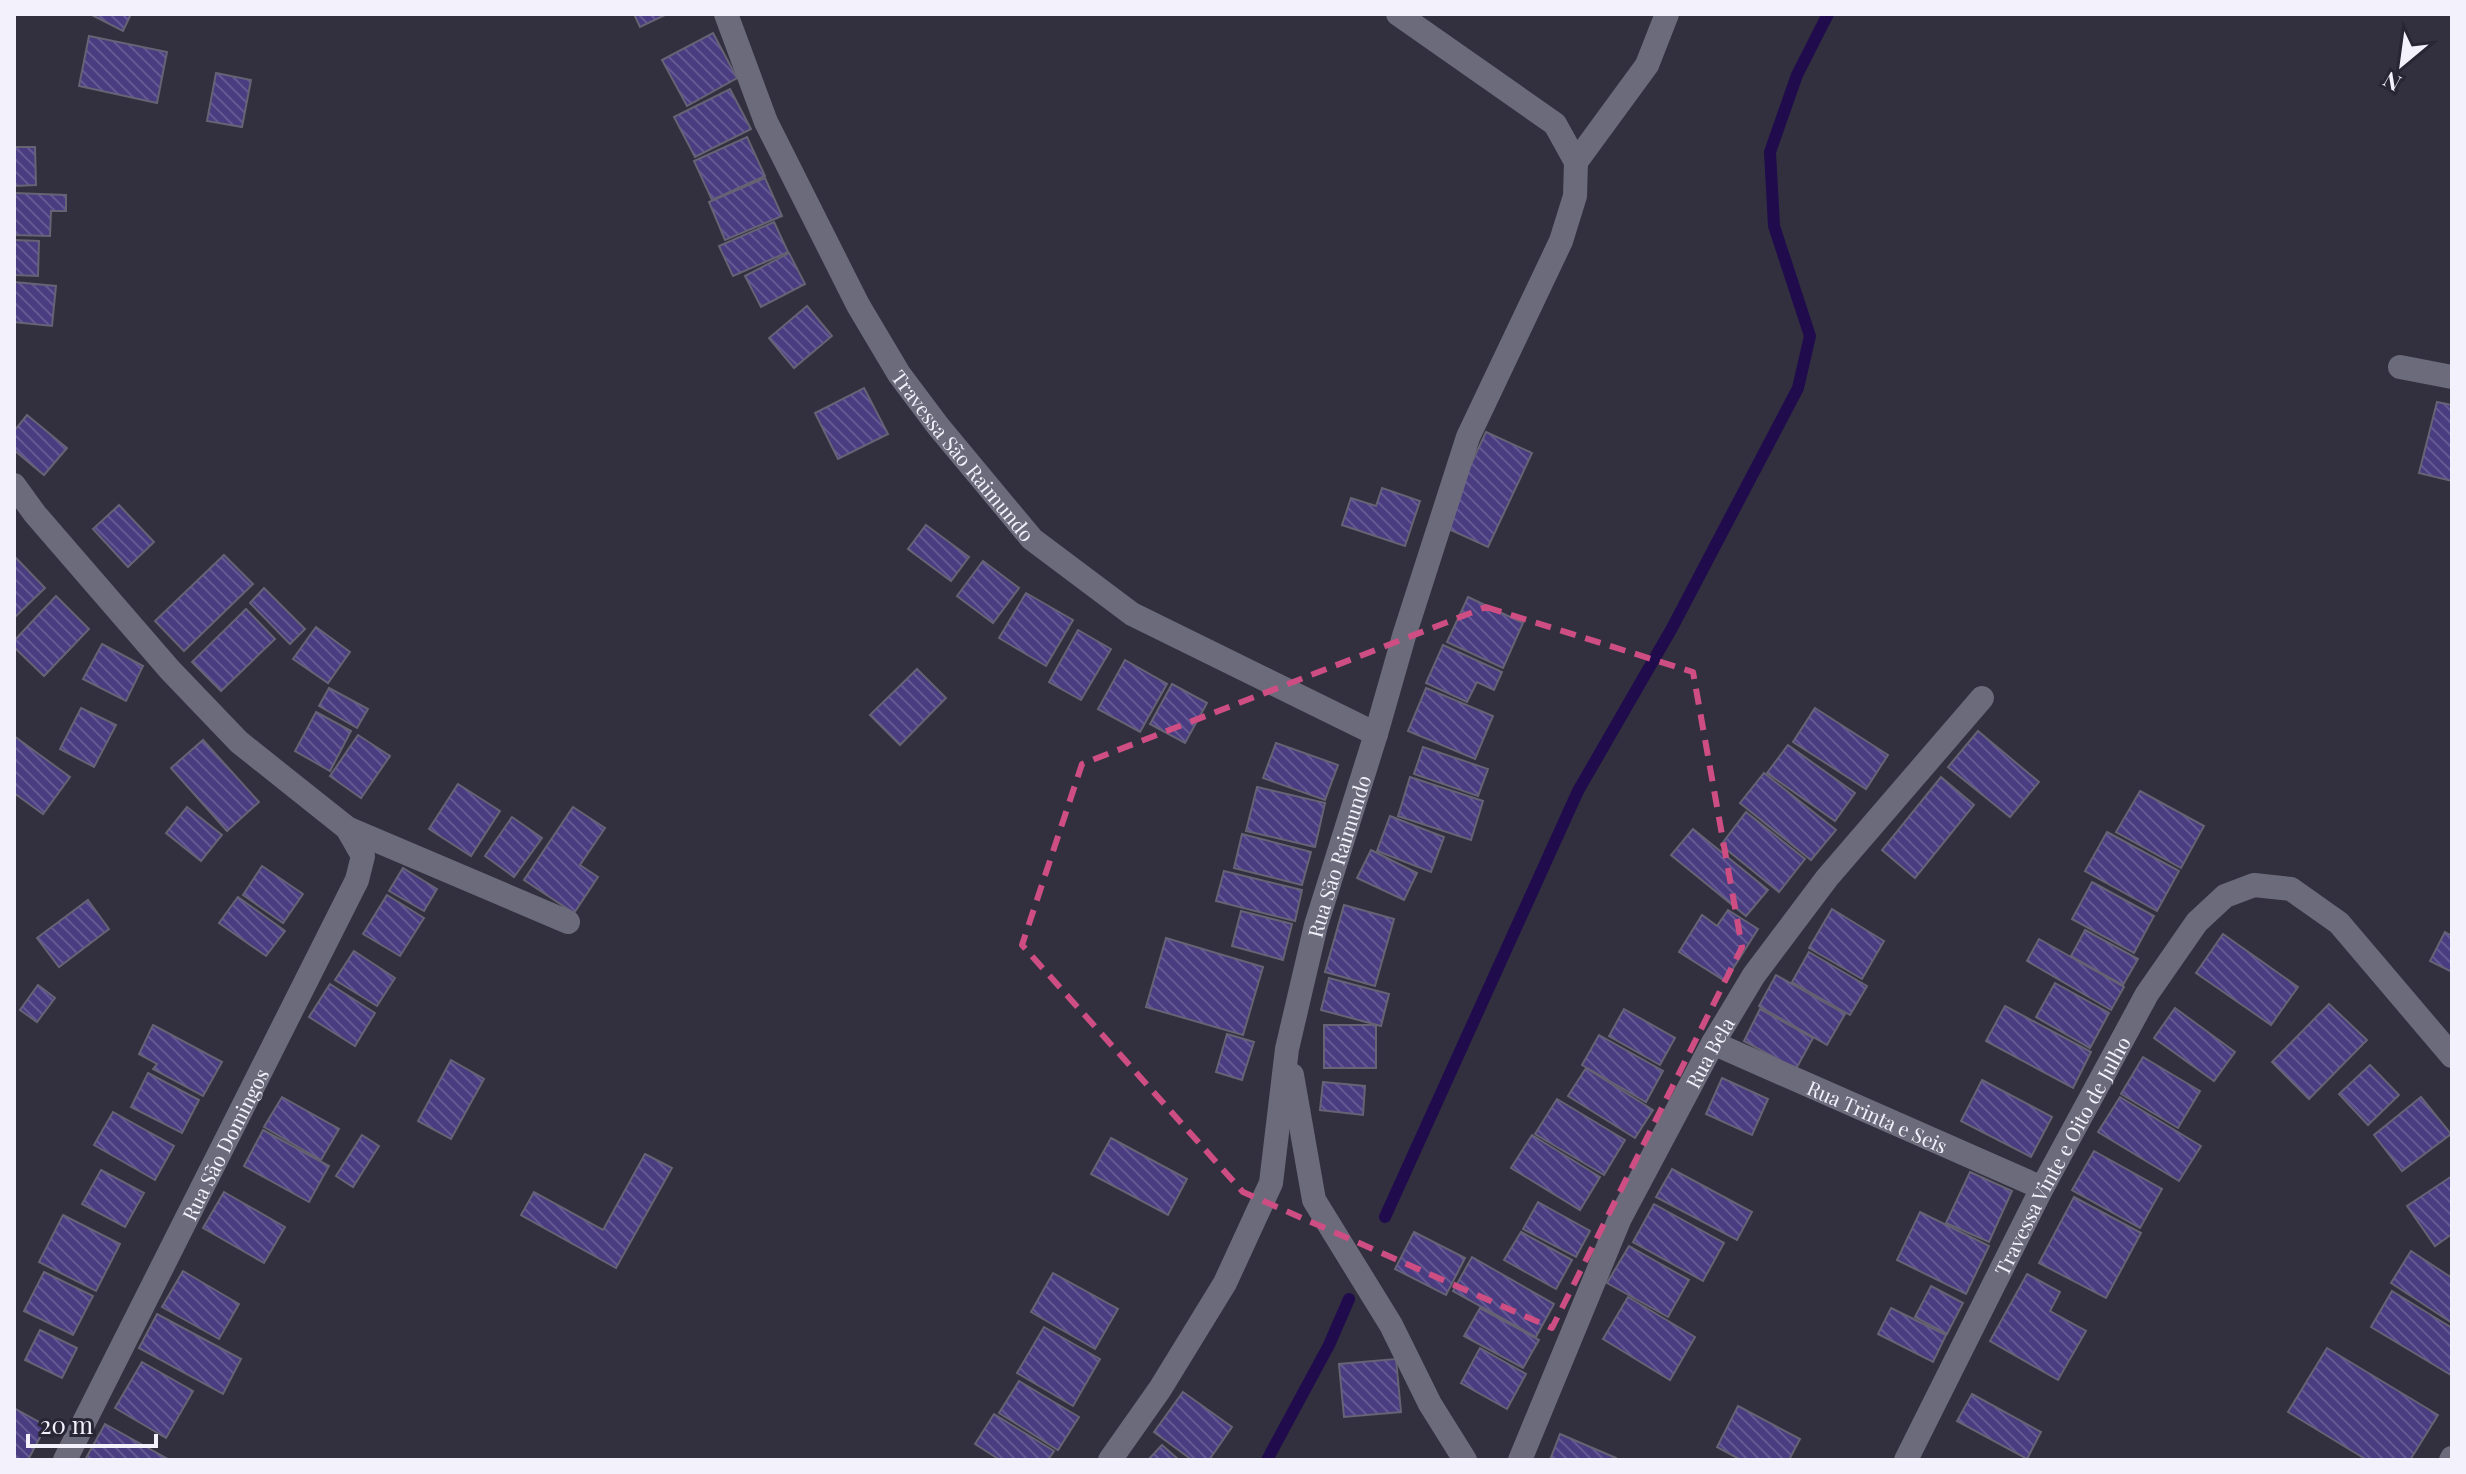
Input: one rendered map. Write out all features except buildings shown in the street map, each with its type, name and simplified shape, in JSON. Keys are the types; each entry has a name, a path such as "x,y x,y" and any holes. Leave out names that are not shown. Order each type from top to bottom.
{"street":[{"name":"Travessa São Raimundo","path":"726,14 766,122 858,305 899,374 930,416 1032,539 1132,614 1376,734"},
{"path":"1398,14 1555,124 1576,162 1647,65 1667,14"},
{"name":"Rua São Raimundo","path":"1110,1460 1160,1389 1225,1283 1271,1183 1287,1049 1316,925 1468,437 1561,241 1575,196 1576,162"},
{"path":"2400,367 2452,377"},
{"name":"Rua São Domingos","path":"14,485 35,514 170,670 239,742 347,828 568,922"},
{"name":"Rua Bela","path":"1520,1460 1620,1218 1713,1043 1754,975 1827,878 1982,698"},
{"name":"Rua São Domingos","path":"65,1460 357,880 363,856 347,828"},
{"name":"Travessa Vinte e Oito de Julho","path":"1906,1460 2042,1188 2147,994 2197,922 2225,896 2254,885 2291,889 2339,923 2452,1056"},
{"name":"Rua Trinta e Seis","path":"1713,1043 2042,1188"},
{"path":"1287,1049 1314,1200 1391,1325 1430,1404 1465,1460"}],"highlighted area":[{"path":"1486,607 1693,672 1742,947 1552,1328 1243,1192 1022,945 1082,764"}],"waterway":[{"path":"1385,1217 1578,791 1672,628 1798,388 1810,336 1774,226 1770,152 1797,75 1828,14"},
{"path":"1267,1460 1329,1345 1349,1299"}]}
